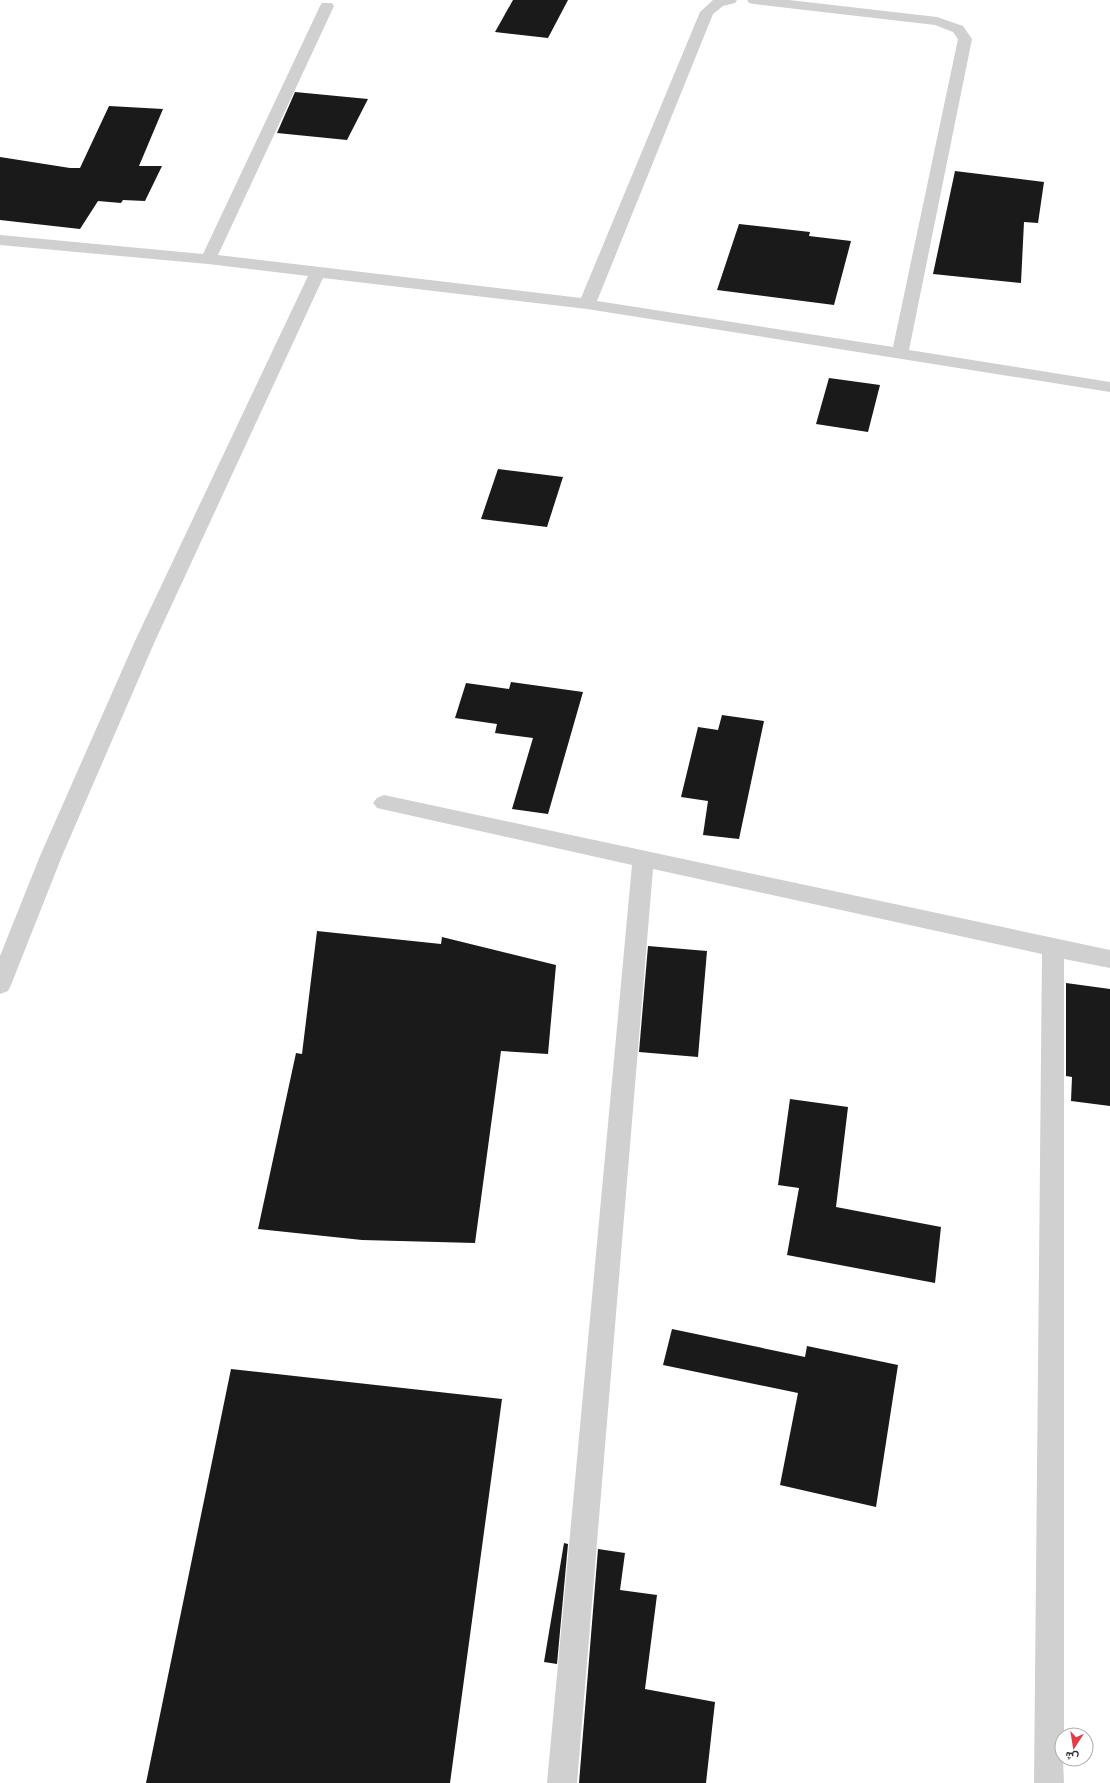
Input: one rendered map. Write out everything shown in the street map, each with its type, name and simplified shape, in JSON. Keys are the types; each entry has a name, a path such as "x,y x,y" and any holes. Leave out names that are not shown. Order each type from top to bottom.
{"street":[{"path":"587,304 707,12 718,3 730,0"},
{"path":"754,0 937,21 958,30 965,39 900,354"},
{"path":"208,259 327,6"},
{"path":"0,240 208,259 587,304 1110,387"},
{"path":"0,985 51,856 145,641 318,272"},
{"path":"384,803 1053,948 1110,959"},
{"path":"562,1783 643,859"},
{"path":"1049,1783 1053,948"}],"building":[{"path":"513,0 568,0 548,38 495,32"},
{"path":"295,92 368,99 347,140 277,133"},
{"path":"109,106 163,109 139,166 162,166 145,201 123,200 121,203 98,201 80,229 0,220 0,157 70,168 80,168"},
{"path":"955,171 1044,182 1038,223 1024,222 1021,283 933,274"},
{"path":"739,224 810,232 809,236 851,241 834,305 717,290"},
{"path":"829,378 880,385 868,432 816,424"},
{"path":"498,469 563,477 547,527 481,519"},
{"path":"511,682 583,692 548,814 512,809 533,738 495,733 497,724 455,718 466,683 509,689"},
{"path":"722,715 764,721 739,839 703,835 708,801 681,797 698,727 718,730"},
{"path":"317,931 441,944 442,937 556,965 548,1054 501,1051 475,1243 362,1240 258,1229 296,1053 302,1054"},
{"path":"648,946 707,951 698,1057 639,1052"},
{"path":"1066,983 1110,989 1110,1106 1071,1101 1072,1077 1066,1076"},
{"path":"790,1099 848,1107 836,1207 941,1227 935,1283 787,1255 799,1188 778,1185"},
{"path":"672,1329 805,1357 807,1346 898,1365 876,1507 780,1485 798,1393 663,1365"},
{"path":"231,1369 502,1399 450,1783 146,1783"},
{"path":"564,1543 568,1544 557,1664 544,1662"},
{"path":"598,1549 625,1553 620,1590 657,1595 645,1689 715,1702 706,1783 579,1783"}]}
